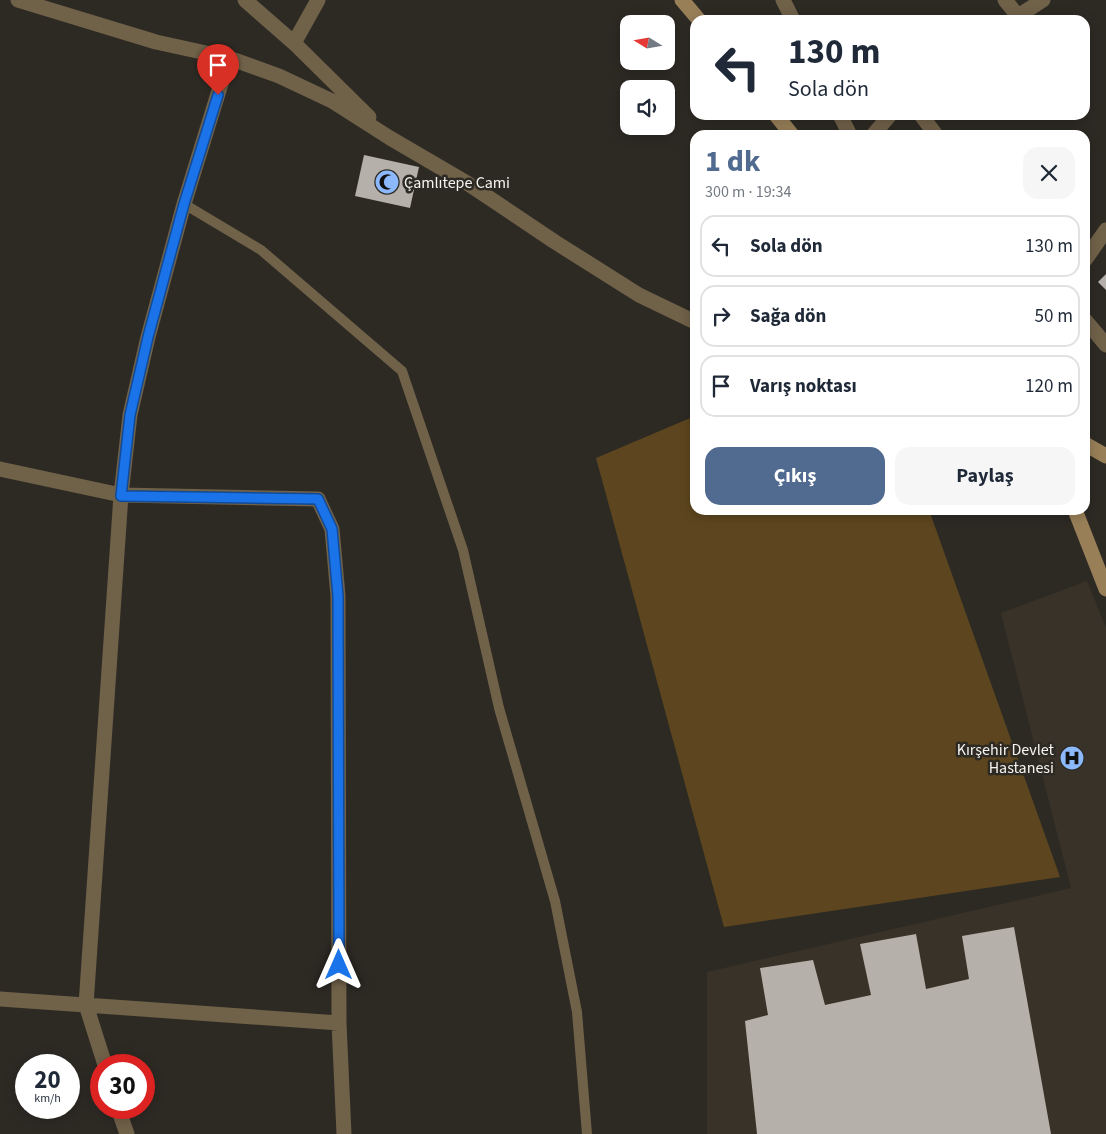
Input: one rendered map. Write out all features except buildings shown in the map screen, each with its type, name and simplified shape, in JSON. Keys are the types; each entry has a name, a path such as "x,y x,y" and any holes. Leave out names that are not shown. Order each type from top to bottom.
{"main road":[{"path":"682,0 695,15"},
{"path":"780,120 788,130"},
{"path":"1090,447 1106,456"},
{"path":"1076,515 1106,589"}],"street":[{"path":"18,0 156,42 229,58 279,76 332,101 390,138 467,183 639,295 690,320"},
{"path":"245,0 294,43 390,138"},
{"path":"294,43 318,0"},
{"path":"783,0 790,15"},
{"path":"1005,0 1013,15"},
{"path":"1020,15 1043,0"},
{"path":"102,1054 86,1005 121,496 130,415 148,337 184,204 229,58"},
{"path":"877,130 886,120"},
{"path":"1090,253 1106,230"},
{"path":"1090,326 1106,345"},
{"path":"0,469 121,496 318,499 332,529 338,596 339,1023 344,1134"},
{"path":"0,999 339,1023"},
{"path":"122,1119 127,1134"}],"lane":[{"path":"184,204 261,250 402,371 463,550 499,708 555,901 577,1012 587,1134"}],"shaded area":[{"path":"690,418 690,515 931,515 1060,877 724,927 596,458"},
{"name":"Kırşehir Devlet Hastanesi","path":"1087,581 1106,628 1106,1134 707,1134 707,972 1071,888 1001,613"}],"place":[{"name":"Çamlıtepe Cami","path":"387,182"},
{"name":"Kırşehir Devlet Hastanesi","path":"1072,758"}],"route":[{"path":"218,95 184,204 148,337 130,415 121,496 318,499 332,529 338,596 339,965"}]}
